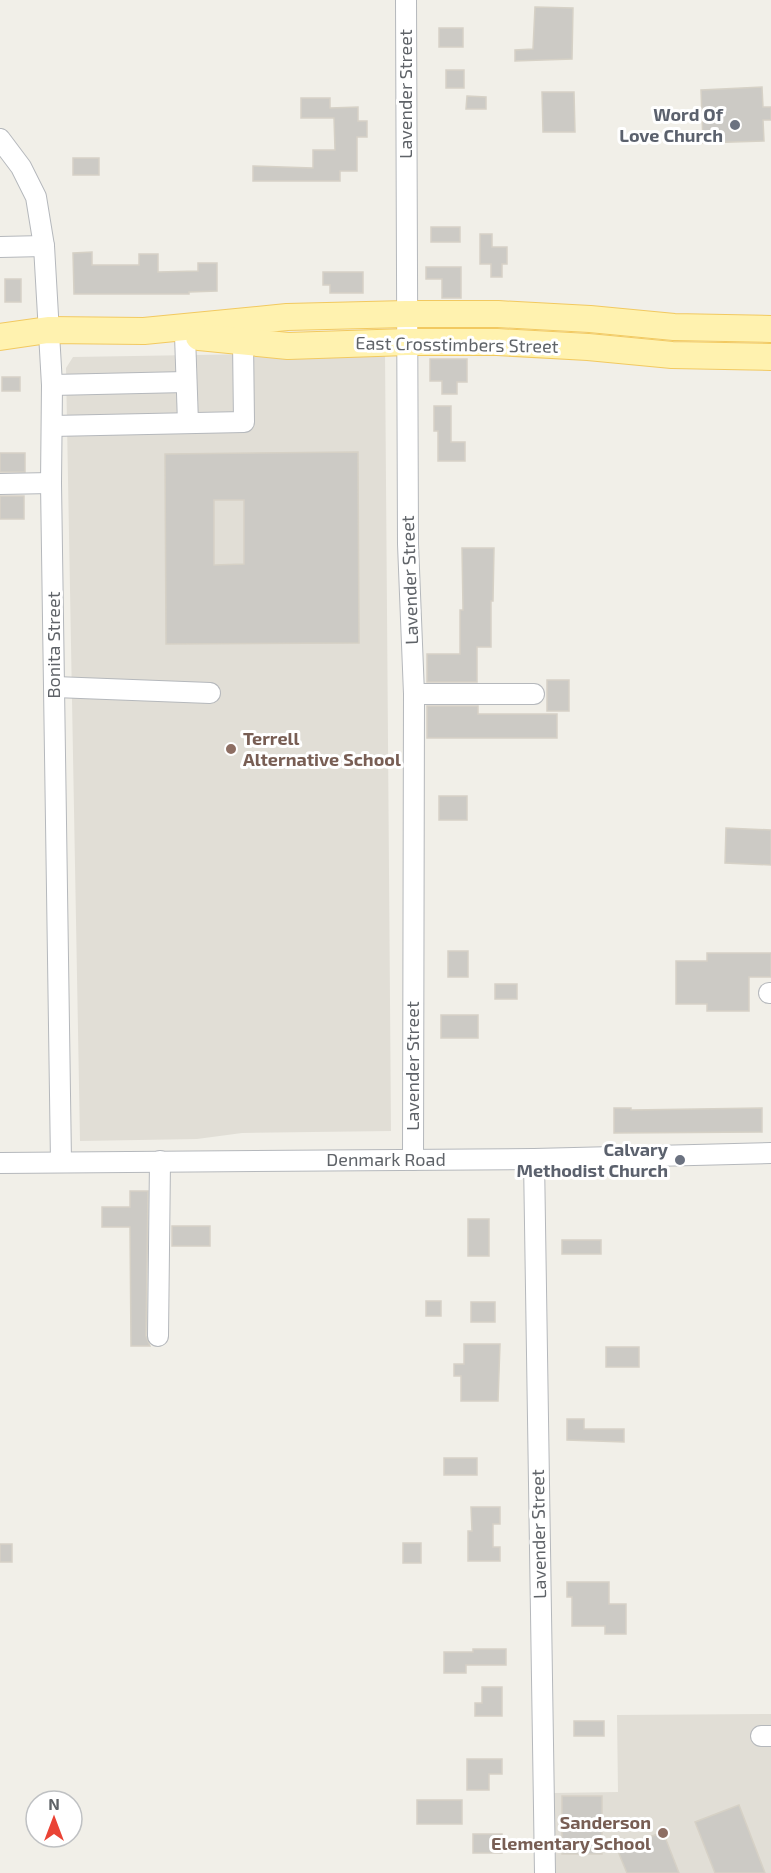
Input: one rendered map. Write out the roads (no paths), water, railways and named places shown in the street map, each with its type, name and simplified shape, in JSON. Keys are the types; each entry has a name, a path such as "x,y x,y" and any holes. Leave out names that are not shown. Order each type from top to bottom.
{"main road":[{"name":"East Crosstimbers Street","path":"144,331 287,317 406,314 498,314 652,325 771,329"},
{"path":"647,353 652,325"},
{"name":"East Crosstimbers Street","path":"0,337 48,330 144,331 288,346 497,342 672,355 771,357"}],"street":[{"name":"Lavender Street","path":"406,0 408,544 414,694 413,1160"},
{"name":"Bonita Street","path":"0,139 21,167 36,197 44,246 52,385 51,483 61,1162"},
{"path":"0,247 44,246"},
{"path":"185,335 188,423"},
{"path":"52,426 244,422 243,341"},
{"path":"52,385 186,381"},
{"path":"0,483 51,483"},
{"path":"55,687 210,693"},
{"path":"414,694 534,694"},
{"name":"Denmark Road","path":"0,1163 534,1159 771,1153"},
{"name":"Lavender Street","path":"534,1159 545,1873"},
{"path":"158,1336 160,1161"}],"place":[{"name":"Word Of Love Church","path":"735,125"},
{"name":"Terrell Alternative School","path":"231,749"},
{"name":"Calvary Methodist Church","path":"680,1160"},
{"name":"Sanderson Elementary School","path":"663,1833"}]}
